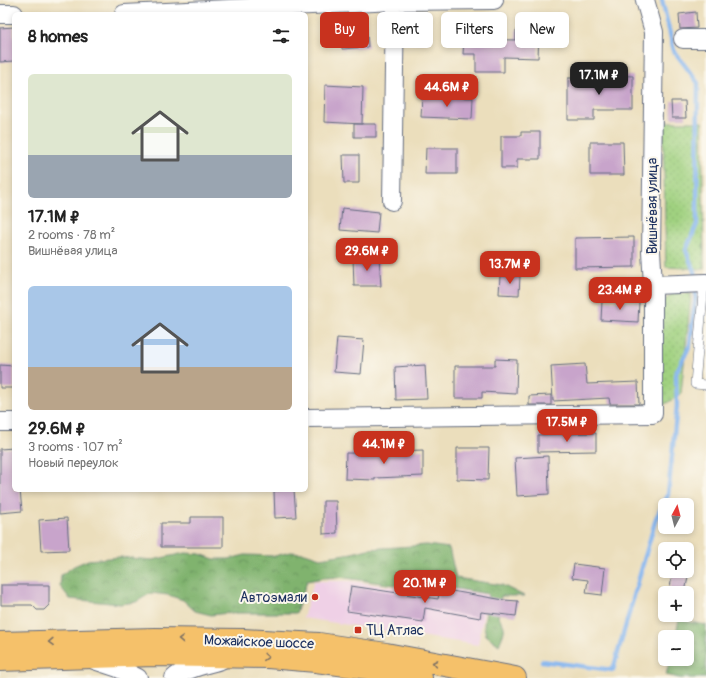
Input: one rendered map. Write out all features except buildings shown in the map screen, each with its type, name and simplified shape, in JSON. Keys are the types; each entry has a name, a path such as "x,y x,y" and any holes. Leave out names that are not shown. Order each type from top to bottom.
{"main road":[{"name":"Можайское шоссе","path":"0,643 162,639 243,640 319,644 386,654 515,678"},
{"name":"Можайское шоссе","path":"0,660 154,656 268,657 316,661 384,670 421,678"}],"street":[{"path":"166,12 395,1 494,0"},
{"name":"Вишнёвая улица","path":"308,418 653,414 653,285 651,251 654,32 645,0"},
{"path":"392,201 395,1"},
{"path":"0,14 12,14"},
{"path":"683,39 706,39"},
{"path":"653,285 705,283"},
{"path":"0,422 12,422"},
{"path":"174,678 194,668 234,656"},
{"path":"87,657 118,668 138,678"}],"lane":[{"path":"705,283 695,384 706,385"}],"shaded area":[{"path":"314,581 350,581 423,591 436,586 487,595 478,645 303,618"}],"green space":[{"path":"663,122 702,122 704,269 666,267"},
{"path":"673,293 691,294 681,394 659,408 663,302"},
{"path":"427,545 449,548 456,578 502,585 524,596 501,596 498,617 503,624 504,630 499,645 486,635 484,626 488,594 433,585 423,589 339,577 323,578 307,581 296,613 228,613 211,615 195,611 183,600 168,595 151,593 136,602 120,604 70,599 60,586 61,575 74,566 88,560 120,557 152,560 185,553 200,554 214,559 229,559 245,555 275,556 290,552 305,553 320,558 368,549"},
{"path":"679,622 690,622 706,625 706,678 680,678 666,675 668,666 694,666 694,630 677,630"}],"waterway":[{"path":"662,0 674,51 698,83 697,224 686,250 695,274"},
{"path":"542,661 613,670 656,518 668,495 677,406 676,373 690,345 696,293"}],"place":[{"name":"Автоэмали","path":"315,597"},
{"name":"ТЦ Атлас","path":"358,630"}]}
